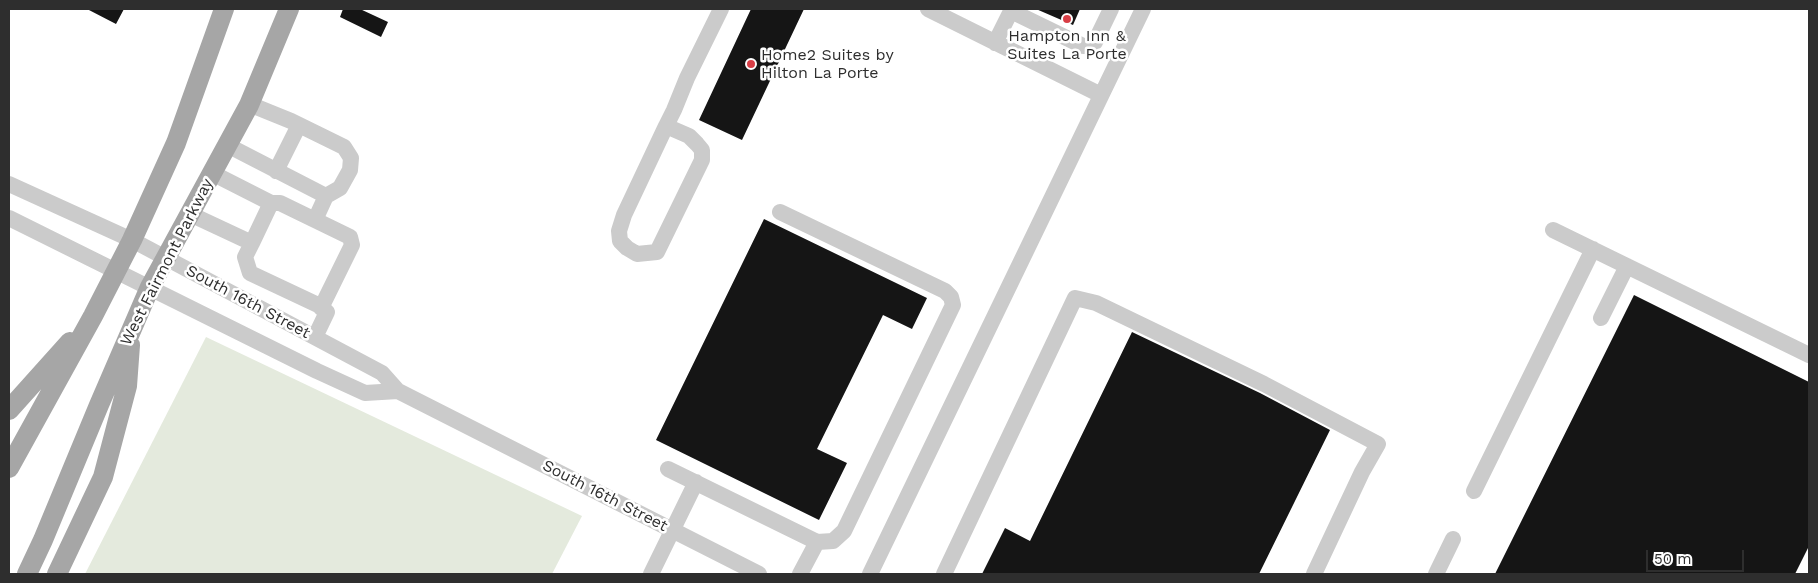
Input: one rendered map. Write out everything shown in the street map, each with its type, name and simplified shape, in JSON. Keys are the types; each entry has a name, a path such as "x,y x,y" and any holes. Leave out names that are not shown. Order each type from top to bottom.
{"main road":[{"path":"9,468 93,316 132,240 176,143 224,9"},
{"name":"West Fairmont Parkway","path":"27,574 150,287 249,104 289,9"},
{"path":"9,410 93,316"},
{"path":"57,574 103,477 127,386 132,328"}],"street":[{"path":"666,126 689,136 702,150 702,160 657,252 637,254 620,241 619,231 624,215 721,9"},
{"path":"928,9 1101,95"},
{"path":"996,43 1011,10 1083,46 1092,45 1111,9"},
{"path":"870,574 1142,9"},
{"path":"249,104 344,146 352,158 352,164 346,179 340,188 326,196 315,220"},
{"path":"276,171 299,125"},
{"path":"227,145 326,196"},
{"path":"212,173 272,203 280,203 350,237 352,244 321,308"},
{"name":"South 16th Street","path":"9,184 132,240 382,372 398,391 759,574"},
{"path":"272,203 245,257 250,273 327,312 315,337"},
{"path":"668,469 817,542 833,541 844,531 953,305 951,297 945,291 780,212"},
{"path":"190,214 252,243"},
{"name":"South 16th Street","path":"9,218 316,371 365,393 398,391"},
{"path":"1553,230 1809,354"},
{"path":"1474,491 1593,249"},
{"path":"1601,318 1627,266"},
{"path":"944,574 1075,298 1096,302 1264,384 1378,444 1362,472 1314,574"},
{"path":"651,574 696,482"},
{"path":"1436,574 1453,539"},
{"path":"800,574 817,542"}],"shaded area":[{"path":"206,337 582,516 552,574 85,574"}],"building":[{"path":"87,9 124,9 116,24"},
{"path":"343,9 360,9 388,22 381,37 340,17"},
{"name":"Home2 Suites by Hilton La Porte","path":"751,9 804,9 742,140 699,120"},
{"name":"Hampton Inn & Suites La Porte","path":"1036,9 1080,9 1073,25"},
{"path":"764,219 927,298 912,329 883,315 817,449 847,463 819,520 656,440"},
{"path":"1634,295 1809,382 1809,546 1795,574 1495,574"},
{"path":"1132,332 1260,393 1330,430 1259,574 982,574 1005,528 1030,541"}],"place":[{"name":"Hampton Inn & Suites La Porte","path":"1067,19"},
{"name":"Home2 Suites by Hilton La Porte","path":"751,64"}]}
